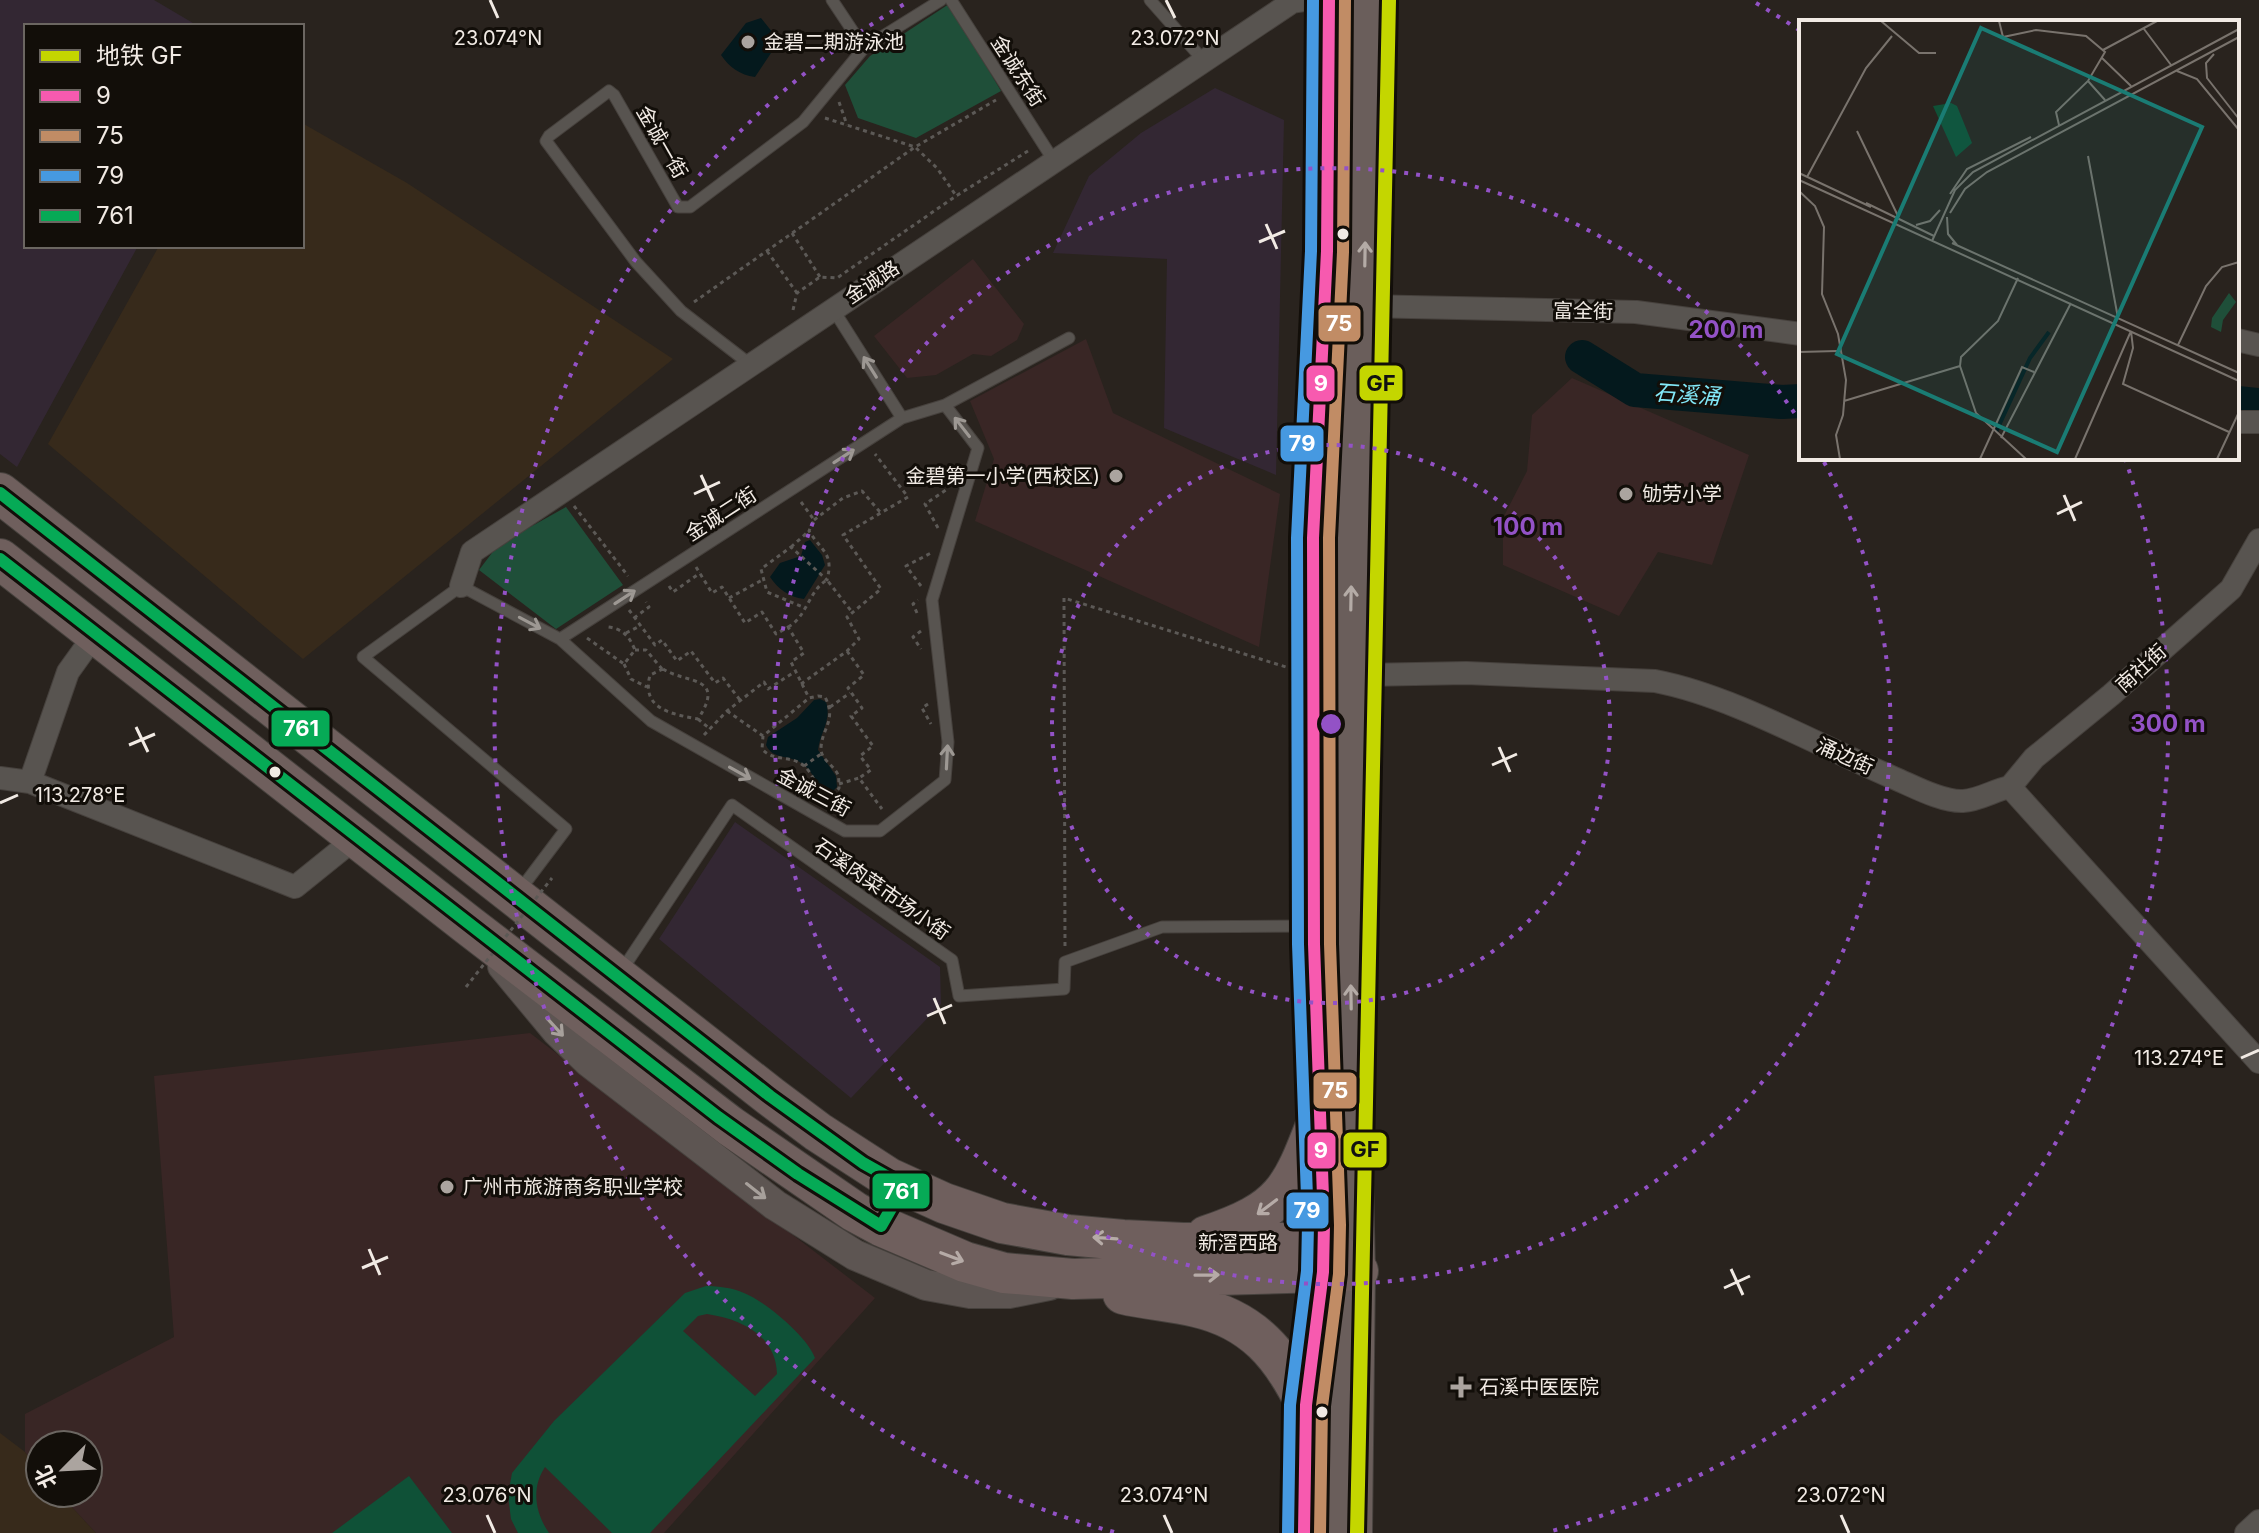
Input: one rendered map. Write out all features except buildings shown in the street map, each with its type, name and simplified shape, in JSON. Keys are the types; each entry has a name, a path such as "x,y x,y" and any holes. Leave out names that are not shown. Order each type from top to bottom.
{"highway":[{"name":"新滘西路","path":"0,493 617,977 818,1132 863,1163 904,1186 971,1214 1014,1225 1098,1238 1183,1243 1335,1262"},
{"name":"新滘西路","path":"0,559 730,1126 855,1212 881,1226 965,1262 1004,1273 1073,1279 1335,1262"},
{"path":"1183,1243 1240,1223 1277,1200 1287,1190 1298,1170 1319,1117"},
{"path":"1073,1279 1145,1300 1212,1311 1233,1322 1277,1354 1290,1372 1306,1405"}],"main road":[{"path":"1329,0 1327,251 1313,538 1314,926 1319,1117 1335,1262 1355,1533"},
{"path":"1308,1532 1335,1262 1351,969 1351,676 1359,359 1364,306 1370,0"},
{"path":"468,925 557,1031 588,1061 775,1205 855,1255 926,1285 970,1293 1009,1293 1073,1279"},
{"path":"881,1226 904,1186"},
{"path":"1308,1532 1306,1405 1335,1262"}],"street":[{"name":"金诚路","path":"461,586 472,552 970,217 1048,151 1204,61 1292,2 1305,0"},
{"name":"富全街","path":"1364,306 1636,312 1799,334"},
{"path":"2239,340 2259,345"},
{"name":"南社街","path":"2010,787 2034,758 2223,597 2241,573 2259,540"},
{"path":"30,782 68,672 96,633"},
{"name":"涌边街","path":"1313,676 1466,673 1655,681 1680,685 1712,697 1861,764 1959,801 1977,799 2010,787"},
{"path":"0,778 30,782 295,887 357,837"},
{"path":"2010,787 2259,1062"},
{"path":"2246,1533 2259,1521"}],"lane":[{"path":"832,0 864,48 941,0"},
{"name":"金诚东街","path":"951,0 1048,151"},
{"path":"1150,0 1204,61"},
{"name":"金诚一街","path":"751,365 681,311 636,262 546,141 609,91 678,207 690,207 803,122 864,48"},
{"path":"833,309 902,418 945,405 1069,338"},
{"name":"金诚三街","path":"461,586 560,639 651,721 694,747 845,831 880,831 945,780 948,742 932,600 978,448 945,405"},
{"name":"金诚二街","path":"560,639 902,418"},
{"path":"461,586 363,657 566,829 515,897"},
{"name":"石溪肉菜市场小街","path":"617,977 732,805 952,960 959,996 1064,989 1065,962"},
{"path":"1065,962 1162,927 1314,926"}],"path":[{"path":"832,86 847,125"},
{"path":"681,311 915,147 1010,92"},
{"path":"810,113 915,147 937,168 970,217"},
{"path":"793,310 797,293 820,277 837,278 956,196 1048,151"},
{"path":"792,233 820,277"},
{"path":"767,251 797,293"},
{"path":"801,684 859,639 847,617 881,589 843,535 908,497 865,442"},
{"path":"793,489 814,520"},
{"path":"805,608 767,592 761,569 791,547 809,531 814,520 843,498 862,491 881,513"},
{"path":"563,492 637,589"},
{"path":"689,556 712,593 722,587 745,623 762,612 776,634 797,622 831,563 809,531"},
{"path":"791,547 824,578 853,612"},
{"path":"661,574 673,592 700,573"},
{"path":"729,598 764,579"},
{"path":"1065,962 1064,598 1313,676"},
{"path":"621,600 655,645 662,640 677,661 691,651 715,683 723,678 740,700"},
{"path":"604,626 619,629 635,650"},
{"path":"625,634 640,626"},
{"path":"788,627 804,653 791,662 809,698"},
{"path":"587,636 594,645 624,664 631,679 647,687"},
{"path":"624,664 635,650"},
{"path":"635,650 646,650 663,669"},
{"path":"839,784 859,778 871,770 860,756 873,746 851,716 862,708 848,688 864,675 847,651"},
{"path":"698,719 706,706 707,693 701,683 663,669 650,675 647,687 652,701 665,712 698,719 710,729"},
{"path":"694,747 727,711 764,682 768,689 796,671"},
{"path":"701,683 710,675"},
{"path":"830,707 851,692"},
{"path":"825,697 830,707 821,754 839,776 833,796 821,793 805,765 768,756 762,749 763,736 809,698 825,697"},
{"path":"727,711 763,736"},
{"path":"805,765 821,754"},
{"path":"859,778 891,822"},
{"path":"466,987 552,878"}],"shaded area":[{"path":"0,0 154,0 195,24 24,24 24,248 137,248 17,467 0,454"},
{"path":"1215,88 1284,120 1276,475 1164,428 1167,259 1053,253 1089,176 1141,133"},
{"path":"304,124 407,183 673,359 303,659 48,444 158,248 304,248"},
{"path":"973,259 1024,324 1017,340 991,356 973,354 936,375 907,378 874,336"},
{"name":"金碧第一小学(西校区)","path":"1086,339 1113,413 1280,494 1259,647 975,521 994,459 970,401"},
{"name":"劬劳小学","path":"1572,378 1749,455 1712,565 1658,552 1619,616 1503,565 1503,518 1527,471 1532,415"},
{"path":"735,822 940,967 941,1004 851,1098 659,939"},
{"name":"广州市旅游商务职业学校","path":"530,1033 875,1298 664,1533 96,1533 74,1509 104,1509 104,1429 25,1429 25,1414 174,1337 154,1076"},
{"path":"0,1433 24,1451 24,1509 74,1509 96,1533 0,1533"}],"green space":[{"path":"949,4 1001,91 916,138 858,118 845,85 870,56"},
{"path":"566,507 623,585 556,629 479,570 498,545"},
{"path":"716,1286 753,1297 795,1330 815,1358 650,1533 612,1533 545,1467 538,1483 536,1500 540,1517 549,1533 518,1533 511,1519 508,1495 512,1473 554,1421 685,1293","holes":["698,1316 720,1316 754,1331 763,1339 775,1360 777,1374 755,1396 683,1331"]},
{"path":"409,1476 452,1533 332,1533"}],"water":[{"path":"761,18 777,44 755,77 735,70 721,55 746,23"},
{"path":"810,540 822,555 825,565 804,599 784,592 770,577 780,563 801,556 805,542"},
{"path":"814,700 826,702 828,715 818,750 836,776 837,787 831,793 823,792 804,765 773,753 766,745 768,737 797,718"}],"waterway":[{"name":"石溪涌","path":"1582,357 1635,390 1799,401"},
{"name":"石溪涌","path":"2239,403 2259,405"}],"metro line":[{"name":"GF","path":"1357,1533 1389,0"}],"transit line":[{"name":"79","path":"1288,1533 1290,1405 1307,1271 1308,1225 1298,944 1297,538 1311,251 1313,0"},
{"name":"9","path":"1304,1533 1306,1405 1323,1272 1324,1225 1314,944 1313,538 1327,251 1329,0"},
{"name":"75","path":"1320,1533 1322,1406 1339,1274 1340,1225 1330,944 1329,538 1343,252 1345,0"},
{"name":"761","path":"0,493 770,1096 863,1163 904,1186 881,1226 798,1174 718,1117 0,559"}],"place":[{"name":"金碧二期游泳池","path":"748,42"},
{"name":"金碧第一小学(西校区)","path":"1116,476"},
{"name":"劬劳小学","path":"1626,494"},
{"name":"广州市旅游商务职业学校","path":"447,1187"},
{"name":"石溪中医医院","path":"1461,1387"}]}
